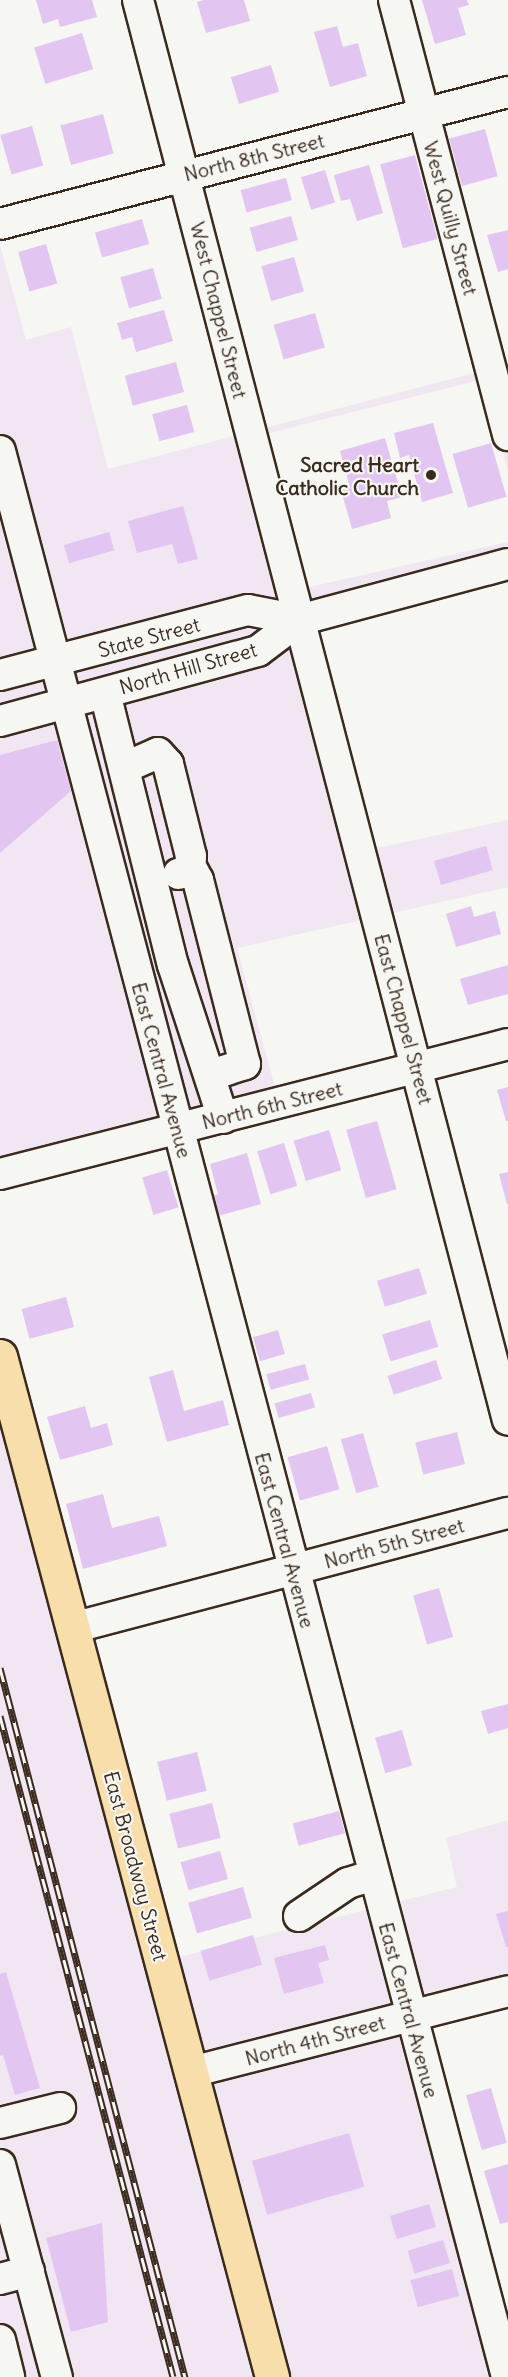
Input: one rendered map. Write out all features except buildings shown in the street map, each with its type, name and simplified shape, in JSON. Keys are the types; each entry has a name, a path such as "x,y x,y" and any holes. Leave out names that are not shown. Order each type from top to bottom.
{"main road":[{"name":"East Broadway Street","path":"0,1356 272,2377"}],"street":[{"name":"West Chappel Street","path":"138,0 299,620"},
{"name":"West Quilly Street","path":"394,0 508,435"},
{"name":"North 8th Street","path":"0,224 508,92"},
{"name":"East Central Avenue","path":"0,451 292,1569 507,2377"},
{"name":"North Hill Street","path":"0,721 258,651 299,620 508,564"},
{"name":"State Street","path":"0,675 248,610 299,620"},
{"name":"East Chappel Street","path":"299,620 508,1420"},
{"path":"105,693 173,965 211,1075 223,1118"},
{"path":"124,768 158,753 168,764 190,871 151,881"},
{"path":"190,865 198,880 245,1064 211,1075"},
{"name":"North 6th Street","path":"0,1174 508,1044"},
{"name":"North 5th Street","path":"72,1628 508,1513"},
{"path":"299,1917 348,1883 374,1875"},
{"name":"North 4th Street","path":"191,2072 508,1991"},
{"path":"0,2123 60,2108"},
{"path":"0,2165 57,2377"},
{"path":"0,2279 29,2271"},
{"path":"0,2340 9,2377"}],"shaded area":[{"path":"0,245 26,340 71,327 108,469 508,364 508,472 484,379 266,434 305,588 508,542 508,567 297,613 354,853 508,820 508,887 237,948 281,1109 0,1180"},
{"path":"0,1356 159,1962 457,1887 446,1838 508,1820 508,1999 402,2027 497,2377 0,2377"}],"railway":[{"path":"0,1668 185,2377"},
{"path":"0,1716 173,2377"}],"place":[{"name":"Sacred Heart Catholic Church","path":"431,475"}]}
